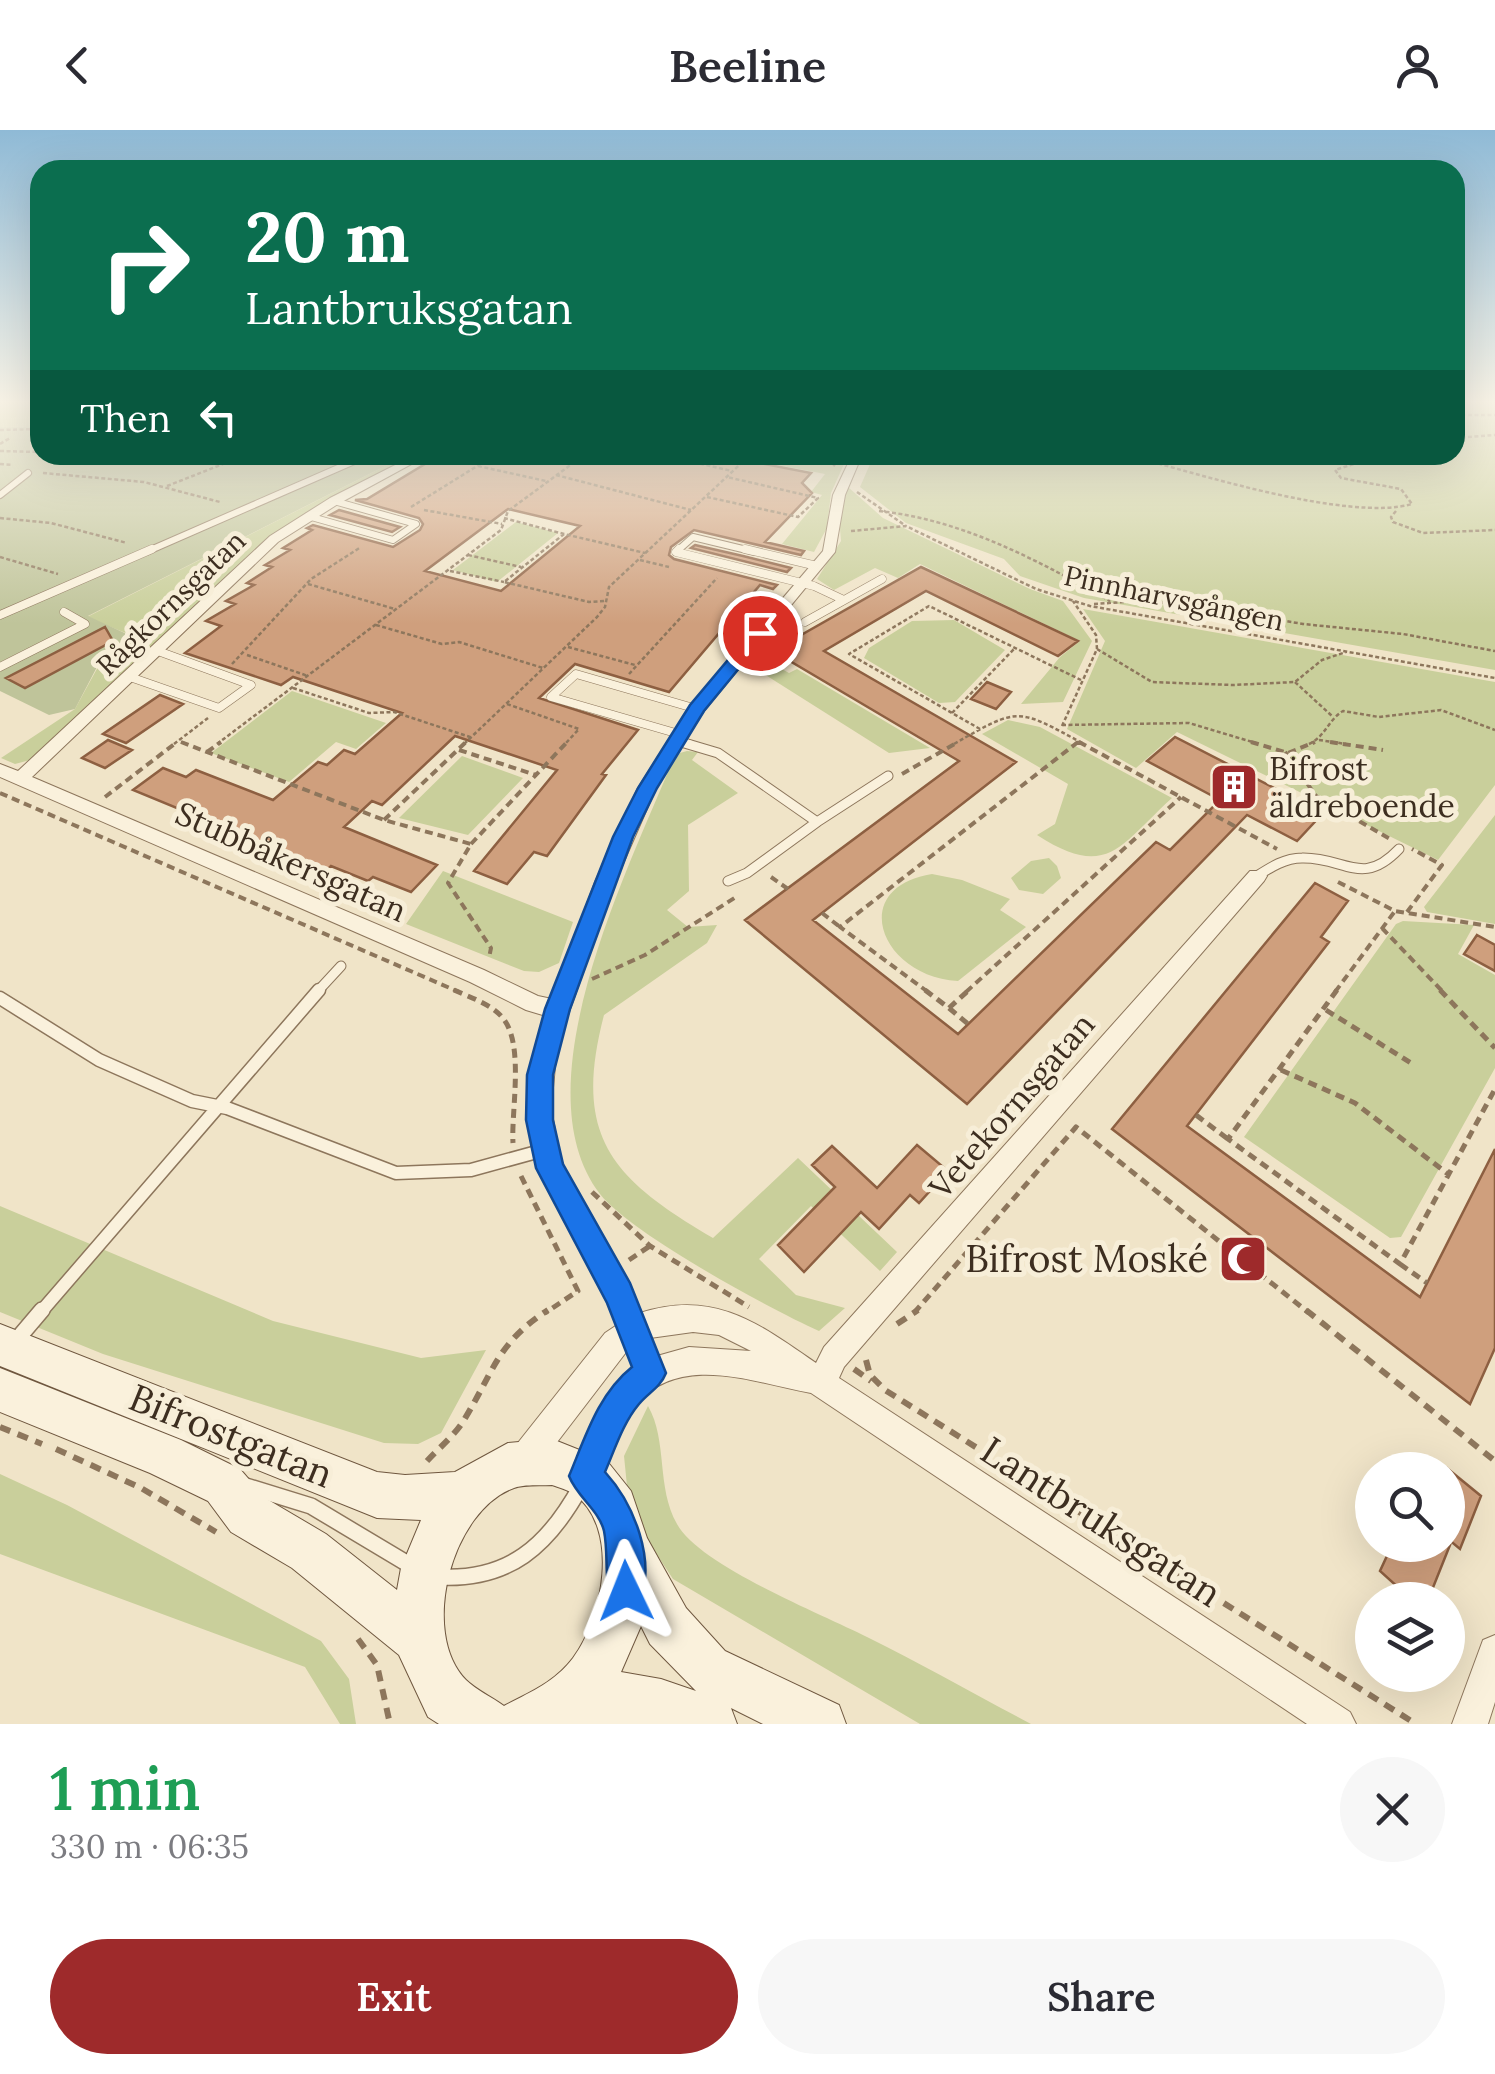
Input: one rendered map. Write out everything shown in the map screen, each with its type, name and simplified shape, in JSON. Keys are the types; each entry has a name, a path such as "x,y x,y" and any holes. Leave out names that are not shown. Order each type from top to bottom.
{"main road":[{"name":"Bifrostgatan","path":"3,1361 165,1456 224,1484 248,1515 310,1552 420,1640"},
{"name":"Bifrostgatan","path":"3,1361 377,1495 405,1498 466,1494"},
{"path":"521,1463 549,1461 586,1476 611,1505 625,1545 668,1626 707,1669 820,1724"},
{"name":"Bifrostgatan","path":"474,1722 451,1705 437,1687 420,1640 418,1607 423,1574 440,1530 466,1494 484,1480 521,1463"},
{"path":"524,1724 573,1698 589,1680 614,1638 626,1591 625,1545"},
{"path":"573,1698 613,1695 684,1710 710,1724"}],"street":[{"name":"Rågkornsgatan","path":"21,778 158,652 252,558 308,516 384,475"},
{"path":"586,1476 613,1414 628,1391 650,1373 635,1329 544,1150 540,1075 557,1009 623,837 677,737 834,540 839,495 848,475"},
{"name":"Stubbåkersgatan","path":"0,770 478,976 534,1004 557,1009"},
{"name":"Vetekornsgatan","path":"822,1382 834,1356 1256,876"},
{"name":"Lantbruksgatan","path":"521,1463 602,1356 635,1329 659,1321 718,1321 747,1332 935,1462 1338,1724"},
{"name":"Lantbruksgatan","path":"650,1373 698,1362 730,1361 822,1382"},
{"path":"1470,1724 1495,1652"}],"lane":[{"path":"0,495 25,475"},
{"path":"0,616 322,475"},
{"path":"308,516 393,540 416,524 334,501"},
{"path":"817,566 693,537 676,552 800,583 844,600"},
{"path":"805,622 882,579"},
{"path":"0,667 85,624 64,612"},
{"path":"130,677 220,708 251,684 158,652"},
{"path":"697,708 576,674 551,697 718,753 817,822"},
{"path":"728,880 757,866 888,776"},
{"path":"1256,876 1295,859 1315,859 1368,871 1386,865 1399,848"},
{"path":"3,1361 215,1106 341,966"},
{"path":"4,1005 99,1060 192,1101 396,1173 426,1177 466,1173 544,1150"},
{"name":"Bifrostgatan","path":"224,1484 267,1488 355,1530 423,1574 478,1578 501,1570 534,1550 555,1530 586,1476"}],"path":[{"path":"86,475 167,486 241,511"},
{"path":"167,486 194,475"},
{"path":"463,475 411,507 486,524 519,519 645,554"},
{"path":"521,475 546,481"},
{"path":"207,752 500,530 503,521 554,475"},
{"path":"561,475 691,510"},
{"path":"1202,475 1260,491 1398,509"},
{"path":"1339,475 1401,489 1412,504 1398,509 1390,517 1393,522 1434,536 1460,531 1480,535 1495,530"},
{"path":"384,820 598,617 610,587 691,510 705,497 727,477 818,498 798,517 705,497"},
{"path":"854,489 879,511 906,526"},
{"path":"879,511 912,512 956,526 1051,568 1114,603"},
{"path":"0,518 86,530 146,552"},
{"path":"845,532 906,526"},
{"name":"Pinnharvsgången","path":"906,526 1036,589 1090,606 1495,678"},
{"path":"504,582 564,534"},
{"path":"220,672 245,654 307,584 377,536"},
{"path":"468,555 521,567"},
{"path":"0,558 77,582"},
{"path":"638,560 680,569"},
{"path":"449,570 589,602 604,600"},
{"path":"619,685 718,578"},
{"path":"307,584 394,609"},
{"path":"1061,727 1097,649 1096,634 1072,601"},
{"path":"1090,606 1114,603 1242,611 1295,622 1395,632 1454,647 1495,651"},
{"path":"980,729 848,654 929,606 1081,680"},
{"path":"376,625 442,644 459,642 542,668"},
{"path":"566,646 636,666"},
{"path":"952,713 1015,648"},
{"path":"1097,649 1143,677 1161,683 1278,686 1308,676 1322,660 1346,652"},
{"path":"245,654 308,676"},
{"path":"1295,682 1333,717"},
{"path":"294,688 369,714 394,712 471,738"},
{"path":"463,994 489,960 491,948 448,883 472,844 579,728 507,704"},
{"path":"124,783 220,708"},
{"path":"1319,740 1333,717 1344,712 1379,717 1441,710 1495,730"},
{"path":"888,776 908,772 1005,715 1024,714 1061,727 1079,741 1396,911 1495,927"},
{"path":"1061,727 1189,723 1286,752 1319,740 1382,750"},
{"path":"840,927 1079,741"},
{"path":"181,742 384,820 472,844"},
{"path":"458,750 536,775"},
{"path":"1286,752 1300,781 1316,800 1442,864 1407,912"},
{"path":"0,793 463,994 501,1015 515,1043 510,1120 515,1160 531,1203 578,1292 520,1328 500,1352 462,1424 425,1463 405,1498"},
{"path":"949,1008 1181,797"},
{"path":"757,866 788,889"},
{"path":"581,984 645,955 768,874"},
{"path":"1228,1140 1396,911"},
{"path":"822,914 968,1024"},
{"path":"1382,928 1495,1048"},
{"path":"1324,1009 1411,1063"},
{"path":"1281,1070 1355,1103 1448,1174"},
{"path":"1400,1264 1495,1089"},
{"path":"1196,1115 1427,1283"},
{"path":"887,1329 918,1310 1076,1128 1495,1462"},
{"path":"584,1180 616,1218 650,1246 763,1315"},
{"path":"868,1352 867,1369 885,1390 1416,1724"},
{"path":"0,1428 141,1488 222,1536"},
{"path":"365,1593 350,1626 378,1665 390,1724"}],"green space":[{"path":"0,475 367,475 88,616 146,643 130,656 98,665 75,709 49,715 0,691"},
{"path":"367,475 376,475 315,507 267,540 30,760 15,764 1,758 75,709 99,665 131,657 147,642 87,617"},
{"path":"824,475 839,475 831,493 827,528 814,552 782,544 822,495 811,492"},
{"path":"865,475 1495,475 1495,670 1084,598 1020,576 1004,559 906,523 860,487"},
{"path":"848,487 883,518 1063,601 1092,641 1063,702 1021,704 1060,657 1080,641 920,564 898,578 875,568 834,590 817,579 841,541 839,517"},
{"path":"516,522 558,533 497,582 453,570"},
{"path":"1083,609 1495,682 1495,785 1438,860 1177,732 1136,768 1067,729 1105,641"},
{"path":"954,620 1005,650 955,702 939,703 864,658 869,648 912,621"},
{"path":"764,659 789,673 797,669 930,748 889,753 756,669"},
{"path":"292,691 386,723 356,749 336,742 289,782 211,753"},
{"path":"1008,720 1040,727 1172,798 1112,851 1097,856 1061,849 1037,835 1055,824 1068,784 982,734"},
{"path":"698,752 692,760 738,793 688,825 689,891 667,910 688,927 717,925 707,943 604,1015 595,1057 593,1093 598,1124 609,1150 626,1174 649,1195 713,1238 798,1158 897,1252 880,1271 811,1206 759,1259 796,1295 845,1308 819,1331 736,1288 640,1229 600,1194 578,1150 571,1098 575,1041 588,981 607,921 670,767 680,753"},
{"path":"462,756 523,778 468,835 399,818"},
{"path":"1495,815 1495,924 1427,912 1424,907"},
{"path":"1049,858 1061,878 1043,894 1019,890 1011,878 1031,861"},
{"path":"443,871 573,922 559,963 539,972 524,971 406,924"},
{"path":"932,874 962,880 1010,899 1000,910 1026,927 958,981 931,976 909,965 893,949 884,931 882,913 889,896 905,882"},
{"path":"1403,921 1474,925 1458,954 1495,975 1495,1068 1401,1237 1390,1238 1244,1137 1396,924"},
{"path":"0,1206 273,1321 421,1358 486,1350 441,1433 418,1444 384,1443 103,1354 0,1312"},
{"path":"648,1406 658,1434 666,1495 677,1524 690,1540 764,1588 888,1647 1031,1724 920,1724 673,1579 646,1538 627,1486 624,1456"},
{"path":"0,1474 67,1505 321,1641 349,1679 356,1724 340,1724 305,1667 0,1554"}],"building":[{"path":"406,475 809,475 802,483 812,493 765,542 804,551 801,555 694,530 671,547 669,555 674,559 777,585 773,589 760,585 669,692 575,664 539,698 638,730 602,774 606,775 547,856 534,852 507,884 474,871 557,770 455,736 382,805 372,801 344,827 437,865 411,892 331,866 327,870 133,790 163,768 186,777 196,770 273,800 318,762 327,765 344,750 355,754 402,713 293,677 281,685 185,653 221,626 206,621 235,604 226,601 254,585 247,583 272,567 265,565 290,550 283,548 312,530 307,528 313,525 393,547 423,524 419,518 355,500 367,499","holes":["508,509 580,526 501,591 425,571"]},
{"path":"339,510 400,527 392,532 330,515"},
{"path":"695,545 791,568 787,572 691,548"},
{"path":"921,567 1078,641 1058,656 926,591 824,651 1016,762 813,920 958,1034 1156,842 1170,850 1220,800 1147,761 1175,737 1323,813 1297,841 1247,815 967,1104 745,920 959,761 773,651"},
{"path":"105,627 113,641 25,688 6,678"},
{"path":"987,682 1011,692 996,709 971,699"},
{"path":"160,695 183,704 126,743 103,734"},
{"path":"108,740 132,750 105,768 82,758"},
{"path":"1315,883 1348,901 1321,937 1329,942 1187,1126 1420,1297 1495,1149 1495,1348 1470,1404 1112,1129"},
{"path":"1477,935 1495,945 1495,971 1464,954"},
{"path":"917,1145 948,1171 919,1203 910,1195 879,1229 861,1212 804,1272 778,1245 835,1187 812,1165 832,1146 877,1188"},
{"path":"1465,1483 1481,1496 1465,1536"},
{"path":"1384,1562 1443,1562 1435,1582 1392,1582 1380,1571"}],"place":[{"name":"Bifrost äldreboende","path":"1234,787"},
{"name":"Bifrost Moské","path":"1243,1259"}],"route":[{"path":"626,1591 622,1531 611,1505 586,1476 613,1414 628,1391 650,1373 619,1294 550,1168 540,1120 540,1075 557,1009 623,837 679,734 760,633"}]}
